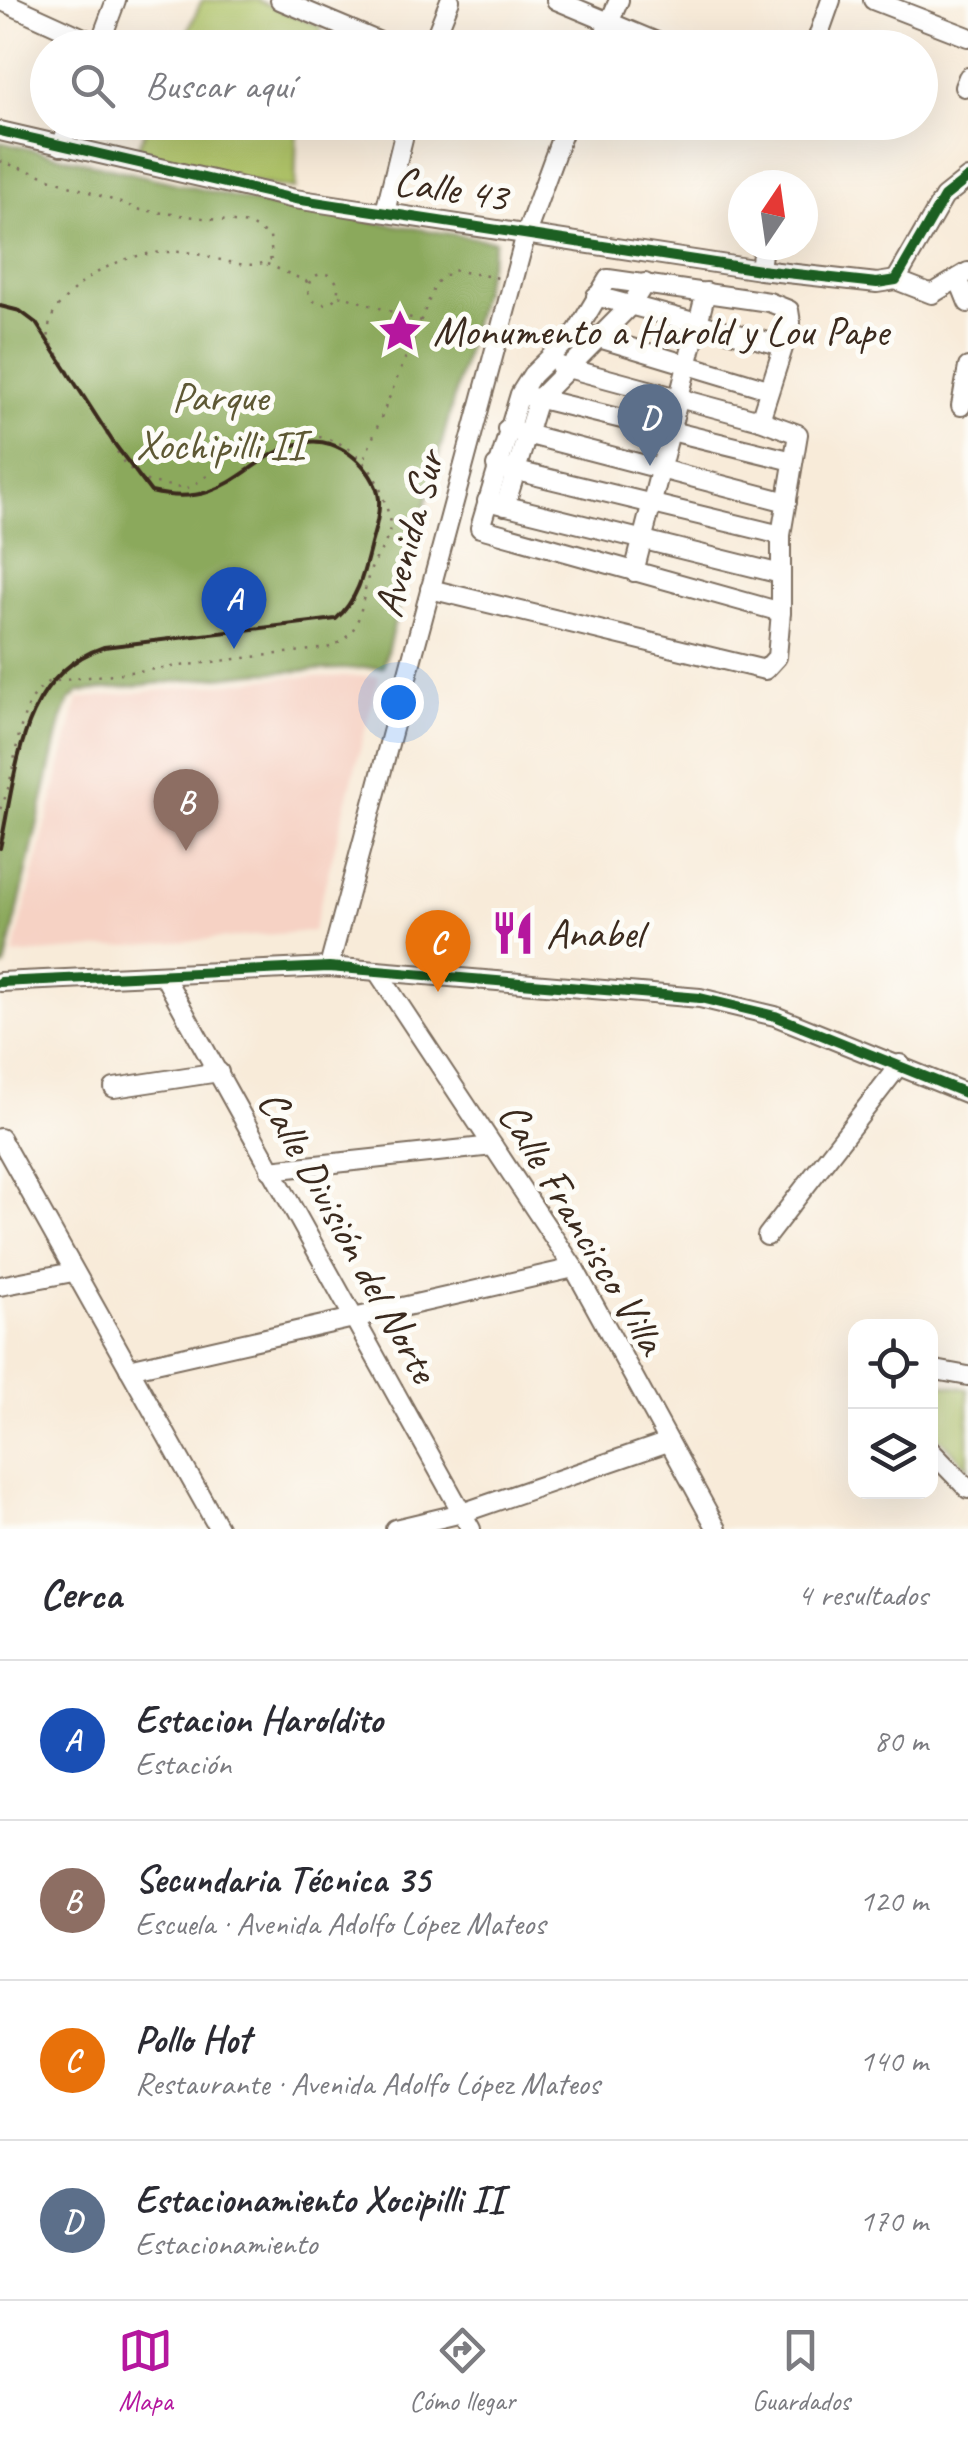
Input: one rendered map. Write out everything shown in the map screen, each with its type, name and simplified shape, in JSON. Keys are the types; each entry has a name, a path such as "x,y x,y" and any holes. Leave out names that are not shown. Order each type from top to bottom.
{"street":[{"path":"0,0 64,30"},
{"path":"104,30 116,0"},
{"path":"280,0 351,30"},
{"path":"439,30 450,0"},
{"path":"556,0 624,30"},
{"path":"606,30 619,0"},
{"path":"821,30 832,0"},
{"path":"873,0 968,37"},
{"name":"Calle 43","path":"0,131 30,138"},
{"name":"Calle 43","path":"37,140 295,198 760,270 876,284 896,280 932,294 963,275"},
{"path":"61,146 63,140"},
{"path":"385,212 402,140"},
{"name":"Avenida Sur","path":"329,967 526,234 561,140"},
{"path":"896,280 944,197 968,178"},
{"path":"760,270 762,260"},
{"path":"963,275 968,302"},
{"path":"480,528 496,504 516,432 545,361 577,331 608,279 769,302 789,310 792,324 760,420"},
{"path":"529,396 567,369 599,338 631,305 645,283"},
{"path":"634,572 706,292"},
{"path":"596,296 783,346"},
{"path":"577,331 768,389"},
{"path":"430,589 764,670 777,656 781,536 798,441 795,430 545,361"},
{"path":"961,406 968,367"},
{"path":"529,396 794,461"},
{"path":"516,432 786,502"},
{"path":"506,468 781,536"},
{"path":"496,504 781,574"},
{"path":"449,518 781,612"},
{"path":"0,982 329,967 700,998 775,1016 968,1094"},
{"name":"Calle Francisco Villa","path":"377,971 574,1268 717,1529"},
{"name":"Calle División del Norte","path":"164,976 467,1521"},
{"path":"767,1236 900,1064"},
{"path":"114,1088 219,1072"},
{"path":"0,1138 6,1159 220,1529"},
{"path":"270,1170 493,1146"},
{"path":"130,1369 574,1268"},
{"path":"0,1286 73,1272"},
{"path":"938,1370 968,1376"},
{"path":"395,1529 467,1521 668,1442"},
{"path":"938,1458 968,1489"}],"path":[{"path":"0,160 140,210 264,230 274,248 265,264"},
{"path":"0,809 16,766 27,706 48,682 326,648 345,642 357,625 367,580 390,528 376,478 364,458 337,441 291,437 245,448 218,472 185,490 142,480 124,463 50,339 48,329 62,301 83,282 134,255 187,252 252,266 265,264 310,283"},
{"path":"364,458 436,283 452,270 513,282"},
{"path":"329,275 335,279 338,294 332,300 318,302 308,290 314,277 329,275"},
{"path":"338,294 421,321"}],"shaded area":[{"path":"379,676 313,931 13,955 78,699 284,677"}],"green space":[{"path":"202,0 257,0 322,27 321,30 189,30"},
{"path":"141,140 296,140 295,189 221,177 135,154"},
{"name":"Parque Xochipilli II","path":"0,142 259,203 495,241 383,667 254,673 79,692 69,701 61,721 5,967 0,967"},
{"path":"938,1383 968,1389 968,1467 938,1437"}],"railway":[{"path":"0,306 20,311 36,323 113,442 151,492 201,494 286,448 319,442 343,450 363,466 379,499 376,528 359,585 336,619 104,647 76,661 54,680 38,703 27,730 0,848"}],"cycle path":[{"path":"0,131 30,138"},
{"path":"39,140 295,199 760,270 877,283 896,280 944,197 968,178"},
{"path":"0,982 329,967 700,998 775,1016 968,1094"}],"place":[{"name":"Monumento a Harold y Lou Pape","path":"400,331"},
{"name":"Estacionamiento Xocipilli II","path":"650,466"},
{"name":"Estacion Haroldito","path":"234,649"},
{"name":"Secundaria Técnica 35","path":"186,851"},
{"name":"Anabel","path":"513,933"},
{"name":"Pollo Hot","path":"438,992"}]}
